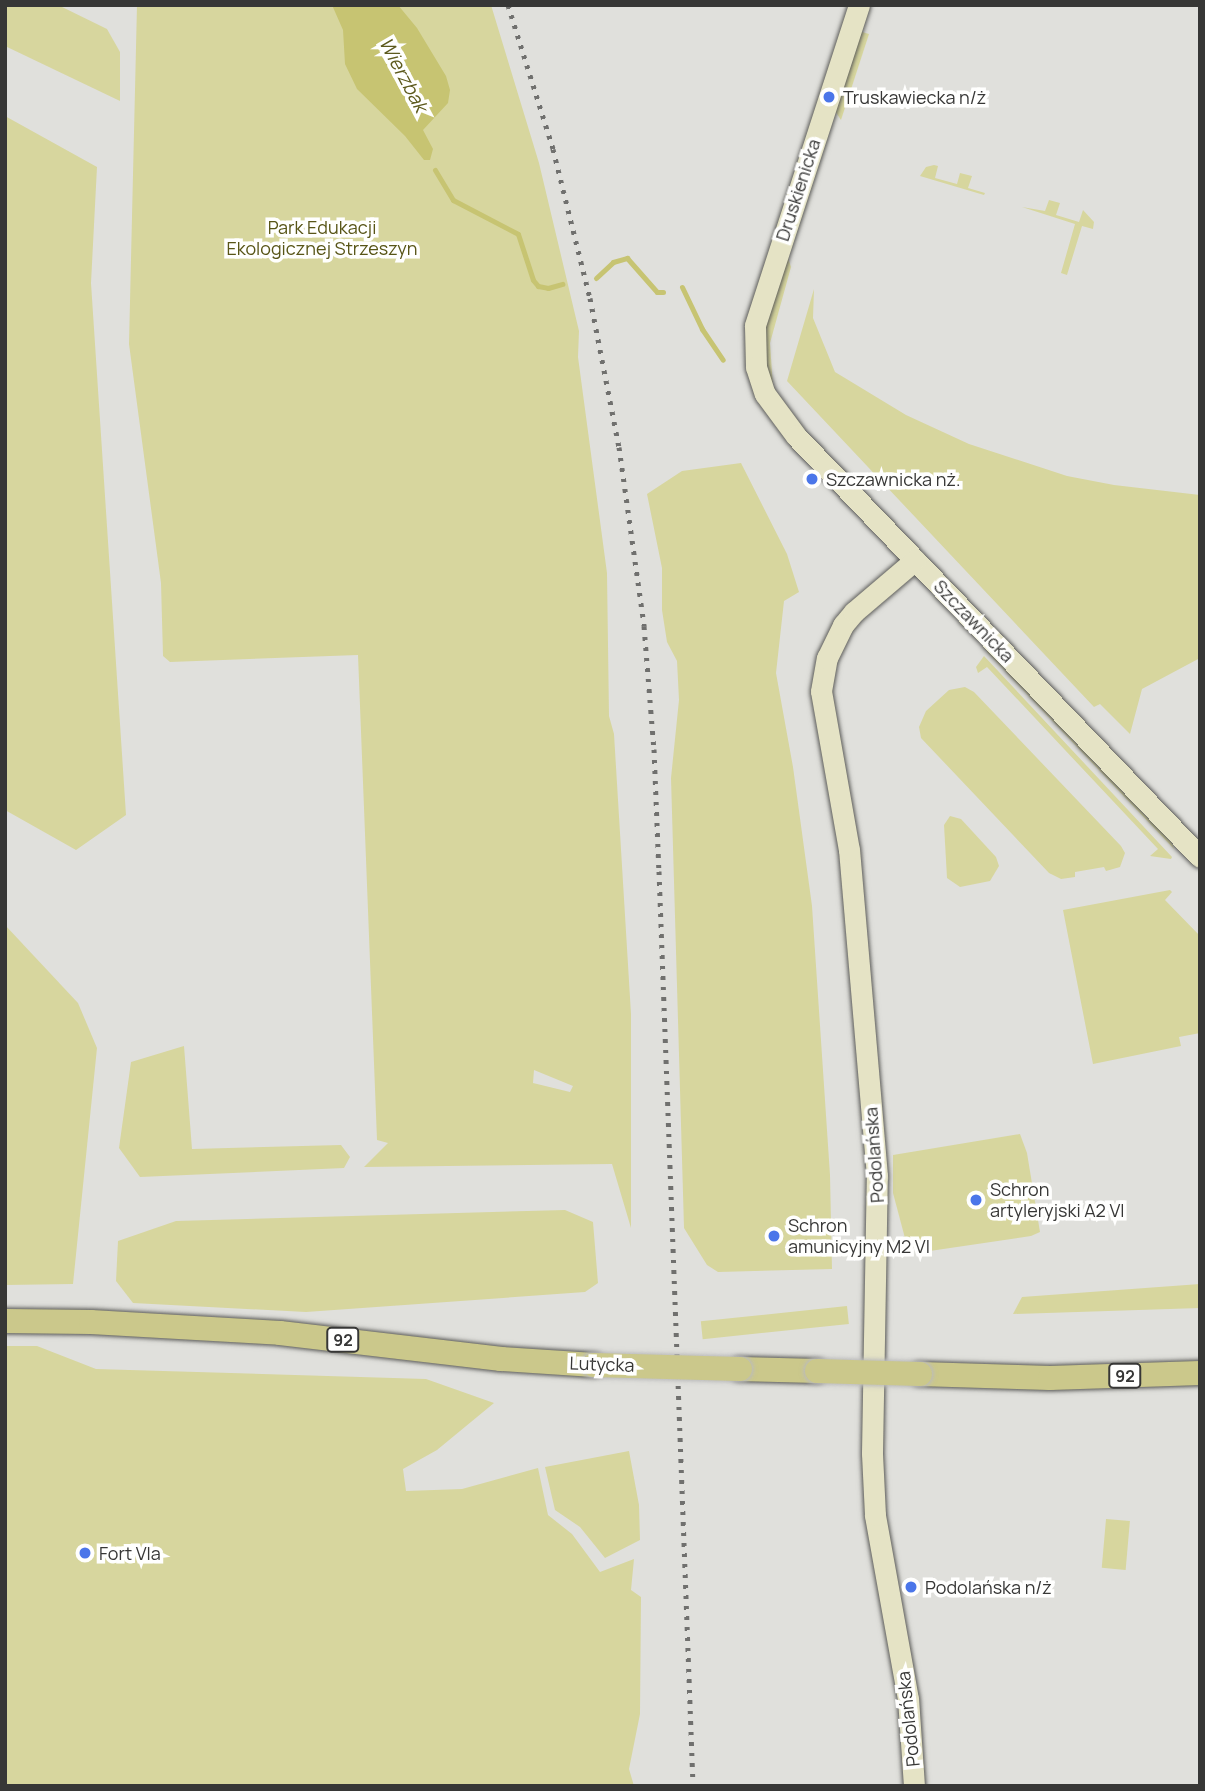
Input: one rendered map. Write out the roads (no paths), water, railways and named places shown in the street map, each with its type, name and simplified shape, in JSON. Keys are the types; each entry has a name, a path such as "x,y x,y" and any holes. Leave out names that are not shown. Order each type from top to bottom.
{"main road":[{"name":"Lutycka","path":"5,1321 280,1332 501,1359 594,1365 1050,1378 1200,1373"}],"street":[{"name":"Druskienicka","path":"759,377 754,342 761,304 859,5"},
{"name":"Szczawnicka","path":"759,377 772,407 788,427 1200,857"},
{"name":"Podolańska","path":"914,1786 908,1699 875,1515 872,1453 877,1176 849,850 823,718 821,691 827,658 843,625 854,612 915,560"}],"water":[{"path":"332,5 398,5 417,28 446,76 450,90 448,103 423,130 433,149 430,160 424,160 405,136 357,89 345,64 343,30"}],"waterway":[{"name":"Wierzbak","path":"435,170 453,200 518,234 533,280 538,286 548,288 562,284"},
{"name":"Wierzbak","path":"596,278 613,262 627,258 657,292 663,292"},
{"name":"Wierzbak","path":"682,287 702,329 723,360"}],"railway":[{"path":"508,5 553,149 590,298 619,447 644,626 654,749 693,1786"}],"place":[{"name":"Truskawiecka n/ż","path":"829,97"},
{"name":"Szczawnicka nż.","path":"812,479"},
{"name":"Schron artyleryjski A2 VI","path":"976,1200"},
{"name":"Schron amunicyjny M2 VI","path":"774,1236"},
{"name":"Fort VIa","path":"85,1553"},
{"name":"Podolańska n/ż","path":"911,1587"}],"park label":[{"name":"Park Edukacji Ekologicznej Strzeszyn","path":"322,238"}]}
